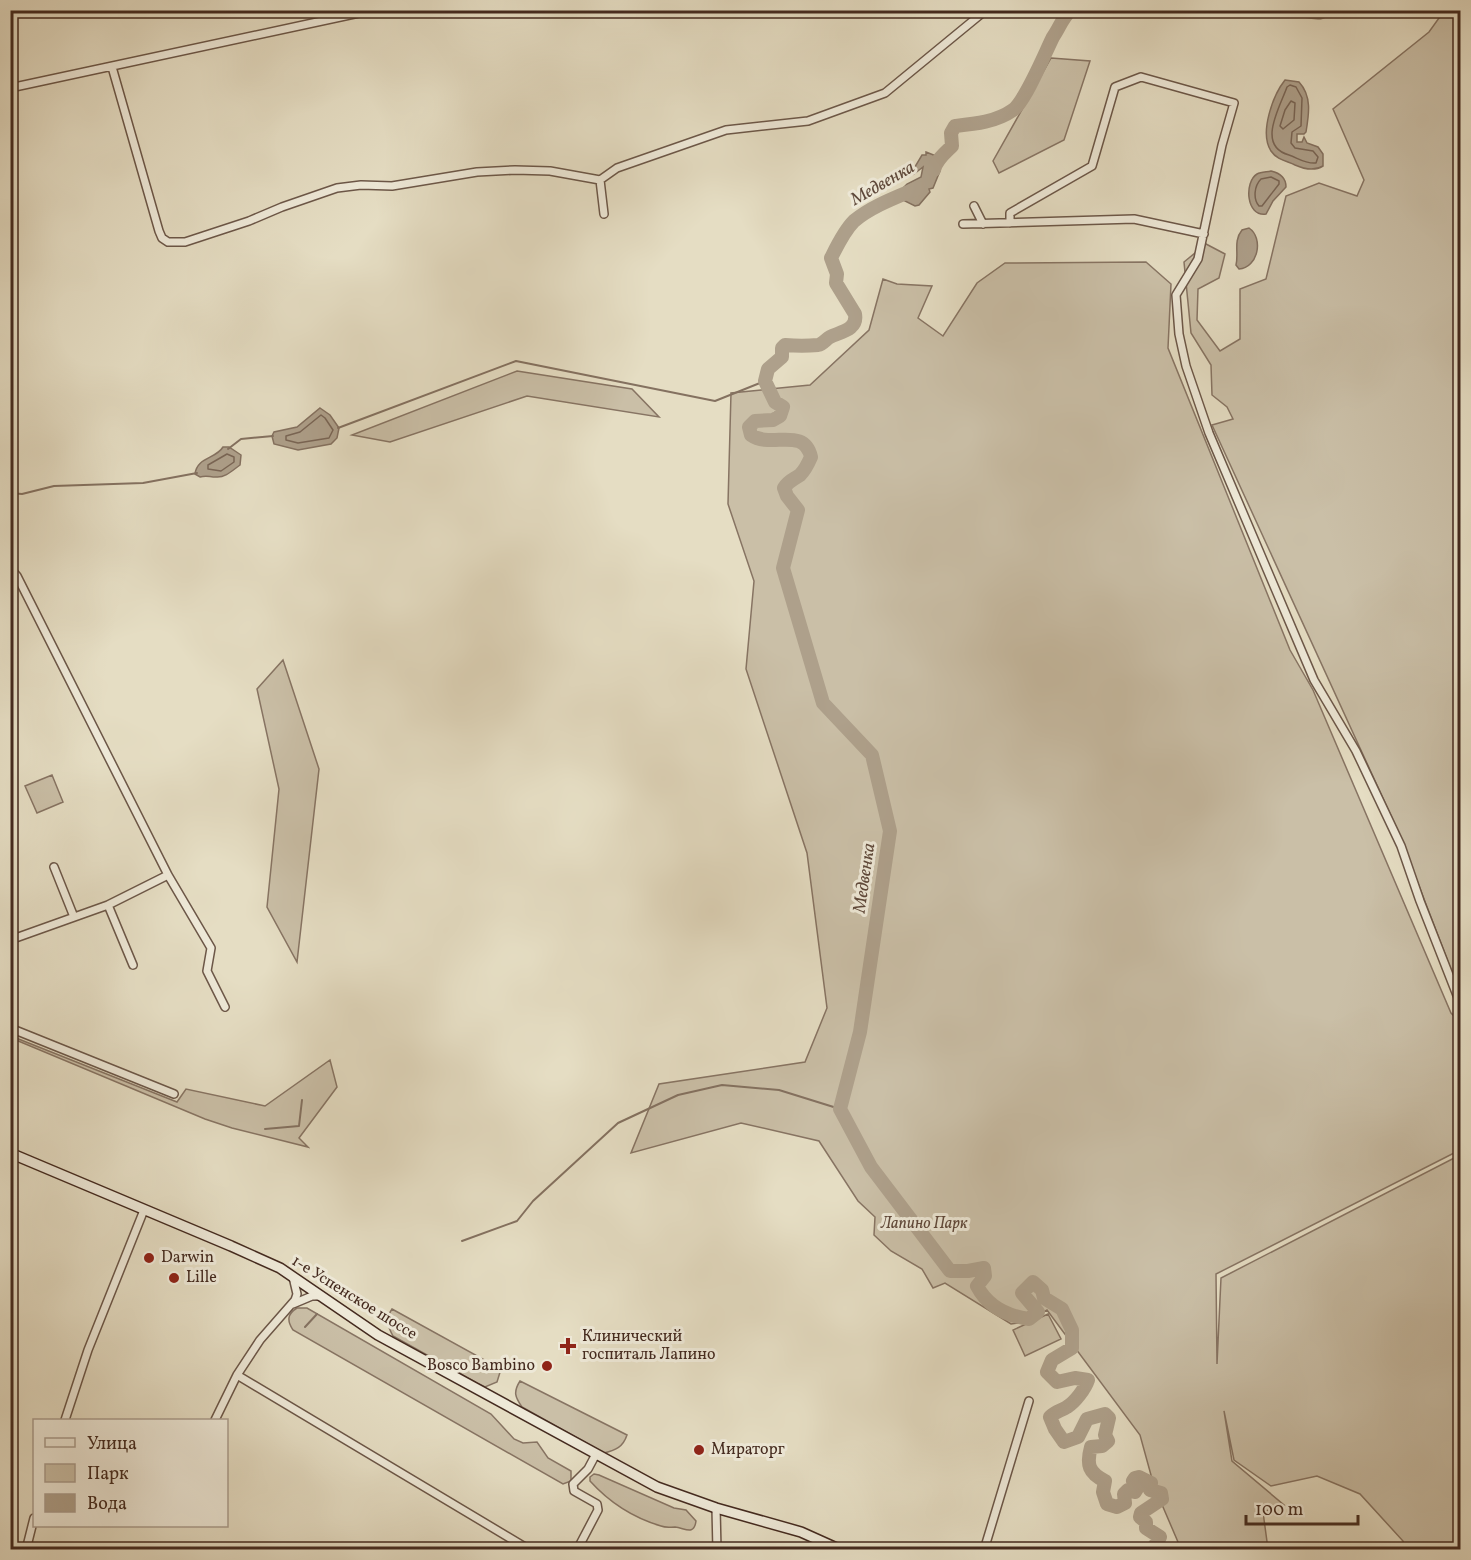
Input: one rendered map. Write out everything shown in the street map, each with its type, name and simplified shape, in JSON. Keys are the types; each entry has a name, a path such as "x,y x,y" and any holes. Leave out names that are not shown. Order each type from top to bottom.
{"main road":[{"name":"1-е Успенское шоссе","path":"10,1153 263,1260 293,1277 378,1335 657,1487 716,1508 801,1532 841,1550"}],"street":[{"path":"10,88 373,10"},
{"path":"112,67 159,231 162,238 168,242 186,242 348,186 375,184 392,186 493,170 550,171 600,180 617,168 726,130 808,121 885,93 986,10"},
{"path":"1010,223 1010,213 1092,166 1115,87 1141,77 1234,103 1222,145 1198,259 1176,295 1179,334 1190,378 1209,434 1314,680 1356,752 1401,846 1420,901 1461,1003"},
{"path":"600,180 604,214"},
{"path":"974,206 983,224"},
{"path":"963,224 1134,219 1204,234"},
{"path":"10,568 17,576 168,875 210,948 207,971 225,1007"},
{"path":"54,867 74,917"},
{"path":"10,940 108,905 168,875"},
{"path":"108,905 133,965"},
{"path":"10,1028 174,1094"},
{"path":"65,1419 88,1350 144,1210"},
{"path":"215,1419 237,1375 260,1340 291,1305 297,1294 293,1277"},
{"path":"291,1305 319,1296"},
{"path":"237,1375 530,1550"},
{"path":"984,1550 1029,1401"},
{"path":"577,1550 598,1510 597,1504 574,1491 573,1484 588,1469 596,1454"},
{"path":"716,1508 717,1550"},
{"path":"26,1550 33,1522"}],"green space":[{"path":"1444,11 1460,11 1460,993 1398,831 1212,425 1233,419 1227,407 1212,395 1211,365 1191,333 1184,262 1206,244 1225,254 1219,278 1198,289 1197,320 1220,351 1240,339 1240,289 1266,279 1286,196 1319,183 1357,196 1364,180 1333,109 1429,32"},
{"path":"1051,58 1090,61 1064,140 999,173 993,161"},
{"name":"Лапино Парк","path":"1146,262 1171,284 1168,348 1290,650 1313,690 1451,1013 1460,1022 1460,1150 1216,1274 1217,1364 1221,1278 1460,1155 1460,1549 1405,1549 1403,1541 1360,1494 1317,1476 1271,1486 1234,1460 1224,1411 1232,1461 1284,1505 1263,1512 1268,1549 1181,1549 1154,1486 1140,1435 1047,1310 1026,1322 1011,1324 945,1283 933,1288 922,1269 891,1251 874,1235 875,1217 858,1201 819,1141 741,1123 631,1153 659,1084 805,1062 827,1008 807,853 746,669 754,581 728,504 731,393 810,385 869,330 883,279 897,284 932,286 918,318 943,336 977,283 1005,263"},
{"path":"517,371 632,389 659,417 527,396 390,442 352,435"},
{"path":"283,660 319,769 297,962 267,907 279,789 257,689"},
{"path":"52,775 63,802 37,813 25,786"},
{"path":"11,1036 177,1102 186,1089 265,1106 330,1060 337,1087 299,1138 308,1147 205,1119 11,1038"},
{"path":"297,1308 307,1308 491,1414 514,1439 523,1443 537,1442 548,1458 571,1471 571,1481 563,1484 293,1330 289,1318"},
{"path":"392,1309 501,1369 497,1382 485,1387 393,1336 388,1323 388,1316"},
{"path":"1048,1314 1061,1339 1025,1356 1013,1330"},
{"path":"520,1381 627,1435 625,1439 612,1451 604,1453 522,1407 516,1394"},
{"path":"594,1474 674,1508 686,1510 696,1521 695,1526 691,1530 665,1527 632,1514 605,1496 590,1481 590,1477"}],"water":[{"path":"1285,80 1299,82 1306,93 1309,112 1306,132 1297,134 1297,142 1302,142 1304,137 1307,143 1318,147 1323,154 1323,166 1320,168 1298,166 1282,160 1271,151 1266,134 1269,114"},
{"path":"926,152 936,156 942,155 939,162 940,171 933,188 929,189 930,192 919,205 915,206 903,200 902,189 921,177 923,167 914,174 913,170"},
{"path":"1271,171 1282,176 1286,187 1273,201 1266,214 1259,213 1251,205 1250,184 1257,174"},
{"path":"1249,228 1256,238 1257,252 1251,264 1239,269 1236,265 1238,238 1242,230"},
{"path":"320,408 330,415 339,428 337,438 331,444 298,450 274,444 272,436 274,432 297,427"},
{"path":"223,447 229,447 241,455 240,465 219,477 200,477 195,474 199,464"}],"waterway":[{"name":"Медвенка","path":"934,170 939,160 952,146 951,133 955,126 992,120 1013,110 1018,105 1063,19 1071,10"},
{"name":"Медвенка","path":"1300,10 1319,13 1326,10"},
{"name":"Медвенка","path":"918,188 869,211 847,229 831,258 837,274 836,283 855,314 854,324 820,344 785,345 782,348 782,357 768,369 765,381 775,402 783,407 780,416 773,420 755,421 749,427 751,435 759,439 801,442 811,457 802,473 784,488 798,510 783,568 823,703 872,755 890,831 860,1032 840,1109 871,1167 950,1271 984,1268 985,1276 977,1286 981,1293 992,1305 1013,1316 1029,1319 1038,1312 1022,1293 1033,1282 1042,1290 1044,1298 1062,1309 1072,1330 1072,1348 1052,1360 1047,1372 1057,1382 1075,1378 1088,1380 1073,1402 1050,1417 1064,1442 1078,1437 1087,1419 1105,1414 1109,1418 1105,1435 1108,1441 1102,1446 1091,1447 1090,1468 1095,1475 1105,1481 1103,1492 1107,1504 1117,1507 1125,1503 1124,1494 1128,1490 1135,1492 1138,1487 1133,1481 1139,1477 1151,1483 1150,1490 1161,1493 1162,1499 1141,1513 1140,1517 1146,1522 1146,1528 1160,1537 1152,1550"},
{"path":"338,428 516,361 715,401 765,381"},
{"path":"228,449 241,439 273,436"},
{"path":"10,493 22,494 54,486 143,483 197,473"},
{"path":"462,1241 517,1221 533,1201 618,1123 678,1095 722,1085 779,1090 840,1109"},
{"path":"265,1129 299,1126 302,1100"},
{"path":"305,1327 317,1314"}],"place":[{"name":"Darwin","path":"149,1258"},
{"name":"Lille","path":"174,1278"},
{"name":"Клинический госпиталь Лапино","path":"568,1346"},
{"name":"Bosco Bambino","path":"547,1366"},
{"name":"Мираторг","path":"699,1450"}]}
